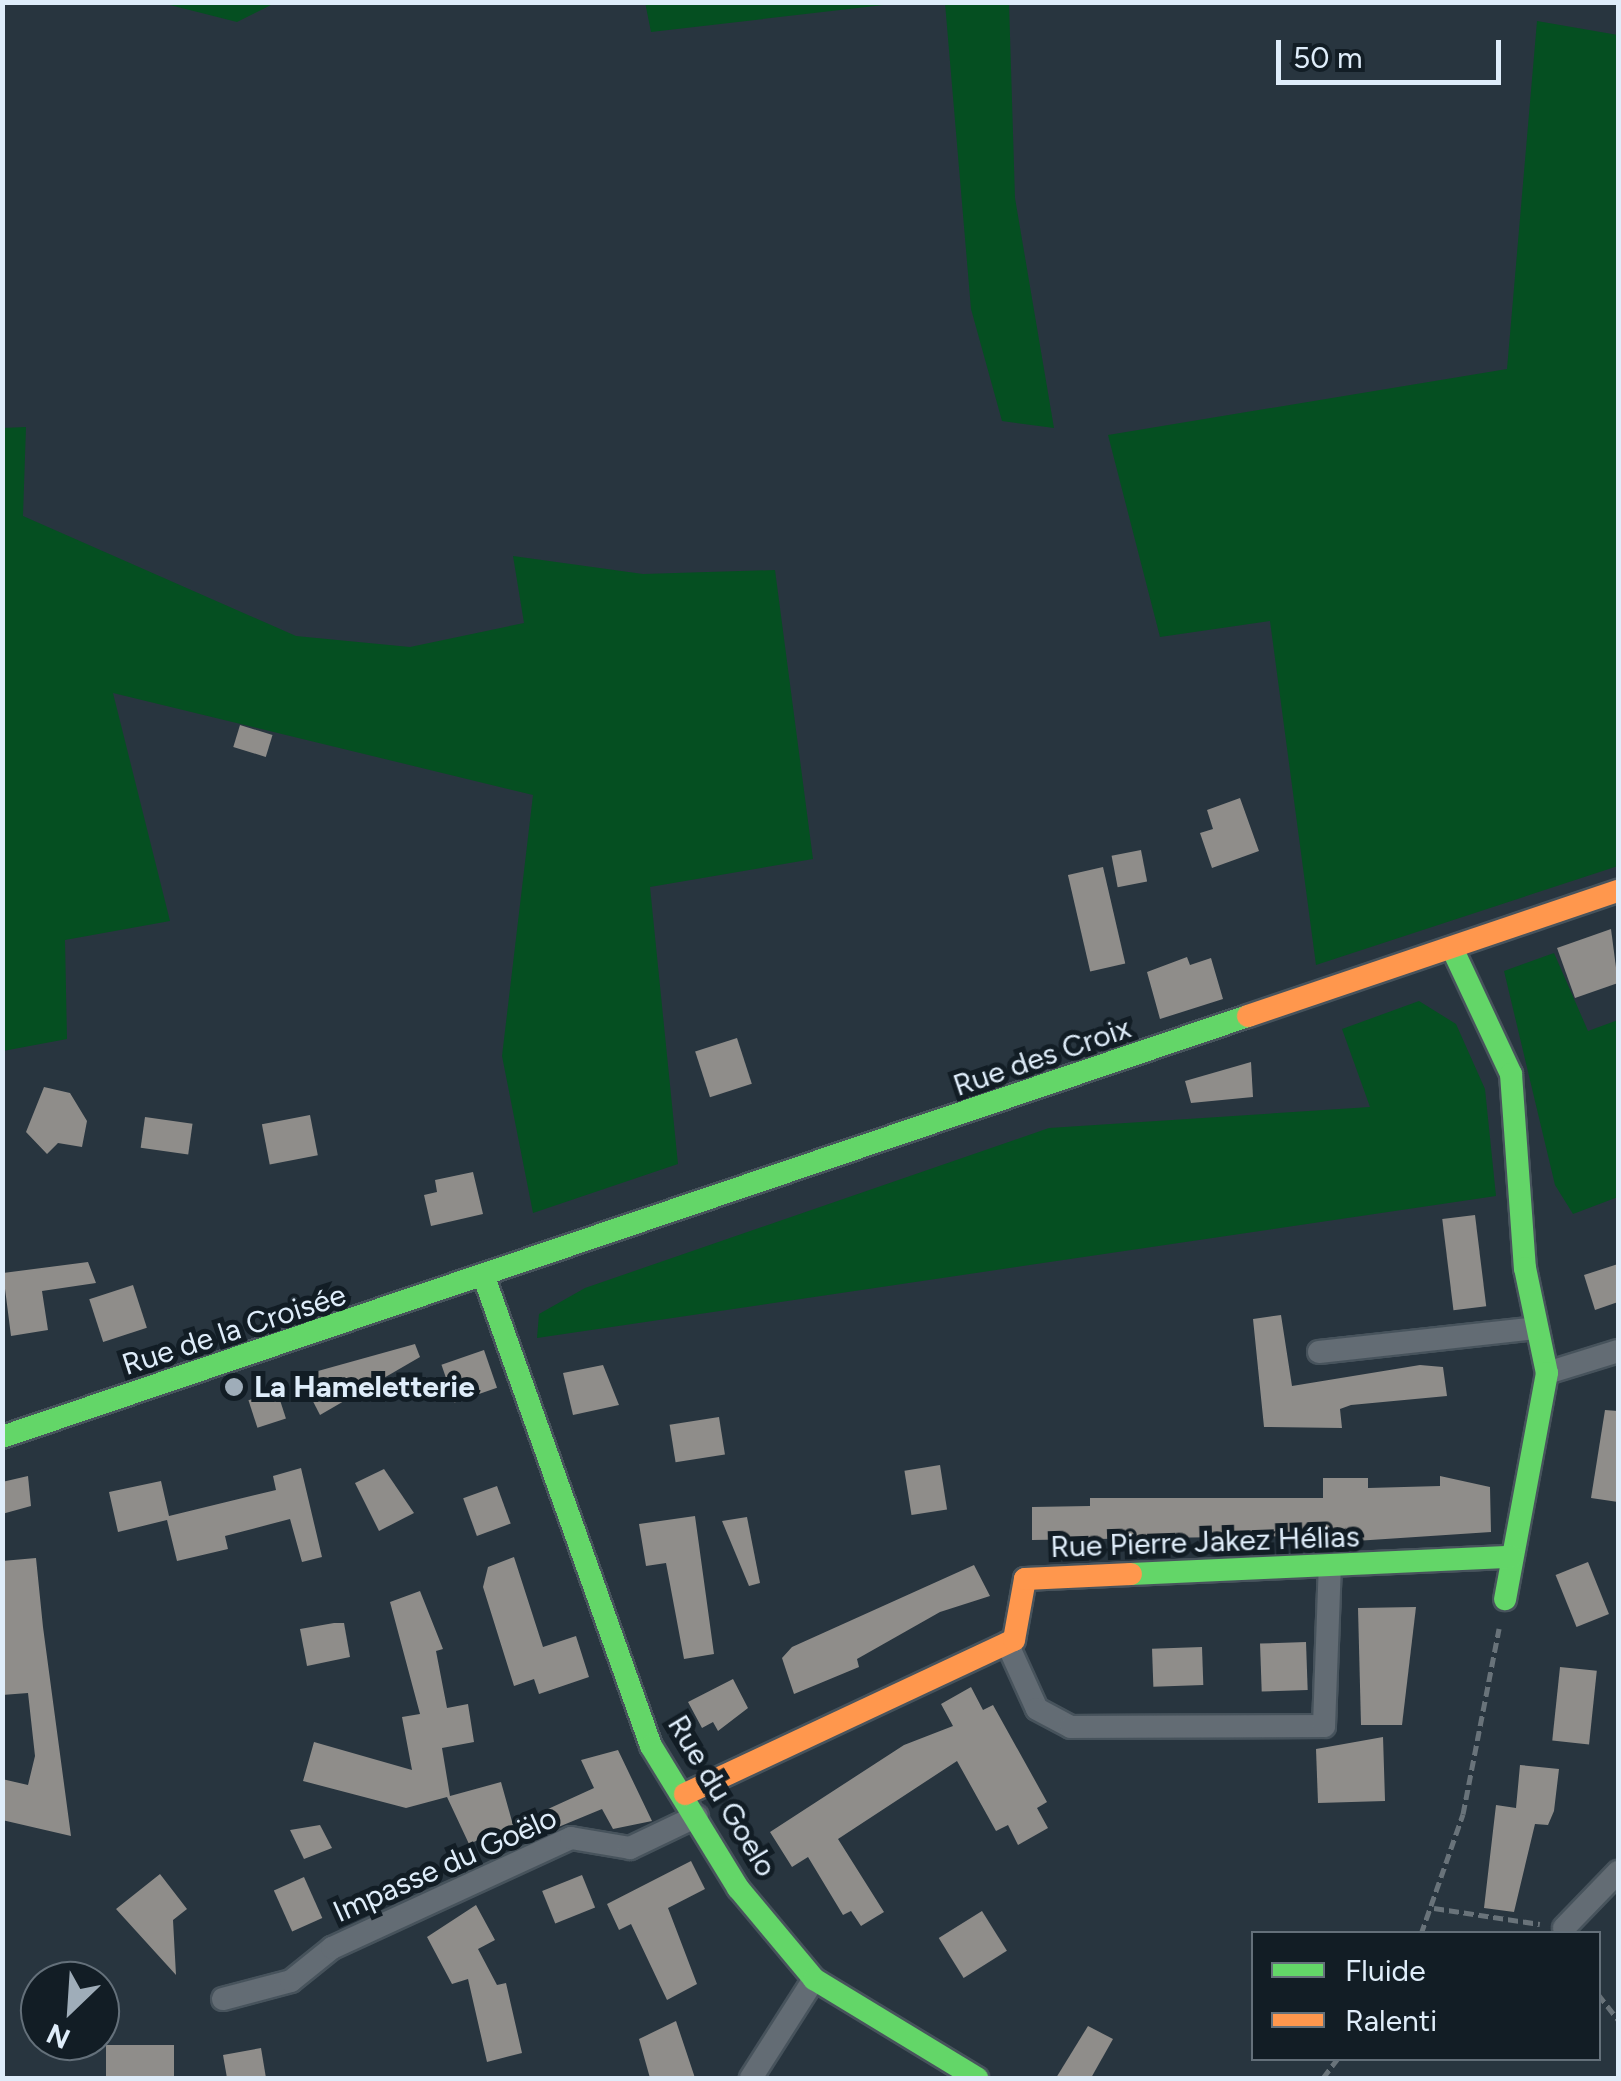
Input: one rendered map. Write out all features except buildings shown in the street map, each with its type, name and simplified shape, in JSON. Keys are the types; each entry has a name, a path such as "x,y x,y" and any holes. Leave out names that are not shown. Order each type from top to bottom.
{"street":[{"name":"Rue des Croix","path":"484,1277 1618,891"},
{"path":"1452,948 1511,1074 1536,1328 1546,1373 1505,1599"},
{"name":"Rue de la Croisée","path":"2,1437 484,1277"},
{"name":"Rue du Goelo","path":"484,1277 651,1746 685,1794 738,1888 814,1979 977,2078"},
{"path":"1318,1352 1536,1328"},
{"path":"1546,1373 1618,1352"},
{"name":"Rue Pierre Jakez Hélias","path":"1007,1643 1025,1578 1512,1557"},
{"path":"685,1794 1007,1643 1037,1709 1071,1727 1324,1726 1330,1566"},
{"name":"Impasse du Goëlo","path":"223,1999 291,1981 332,1948 571,1838 630,1848 697,1816"},
{"path":"1564,1928 1618,1872"},
{"path":"750,2078 814,1979"}],"path":[{"path":"1422,1931 1434,1908 1463,1814 1505,1599"},
{"path":"1434,1908 1564,1928"},
{"path":"1601,1998 1618,2020"}],"green space":[{"path":"645,2 901,2 901,3 651,32"},
{"path":"162,3 275,3 237,22"},
{"path":"945,3 1009,3 1015,198 1054,428 1002,421 971,309"},
{"path":"1537,21 1618,35 1618,866 1316,965 1270,621 1160,637 1108,435 1507,369"},
{"path":"26,427 23,516 296,636 410,647 524,623 513,556 643,574 775,570 813,859 650,887 678,1164 533,1213 502,1056 533,795 113,693 170,921 65,940 67,1039 3,1051 2,428"},
{"path":"1554,953 1588,1031 1618,1020 1618,1197 1573,1214 1555,1185 1504,971"},
{"path":"1419,1001 1456,1024 1485,1089 1496,1196 537,1338 539,1314 585,1288 1049,1128 1370,1107 1342,1029"}],"traffic: fast":[{"path":"1452,948 1511,1074 1525,1268 1547,1373 1505,1599"},
{"path":"2,1437 1248,1016"},
{"path":"484,1277 651,1746 738,1888 814,1979 977,2078"},
{"path":"1131,1574 1512,1557"}],"traffic: slow":[{"path":"1248,1016 1618,891"},
{"path":"685,1794 1014,1640 1025,1579 1131,1574"}],"place":[{"name":"La Hameletterie","path":"234,1387"}]}
